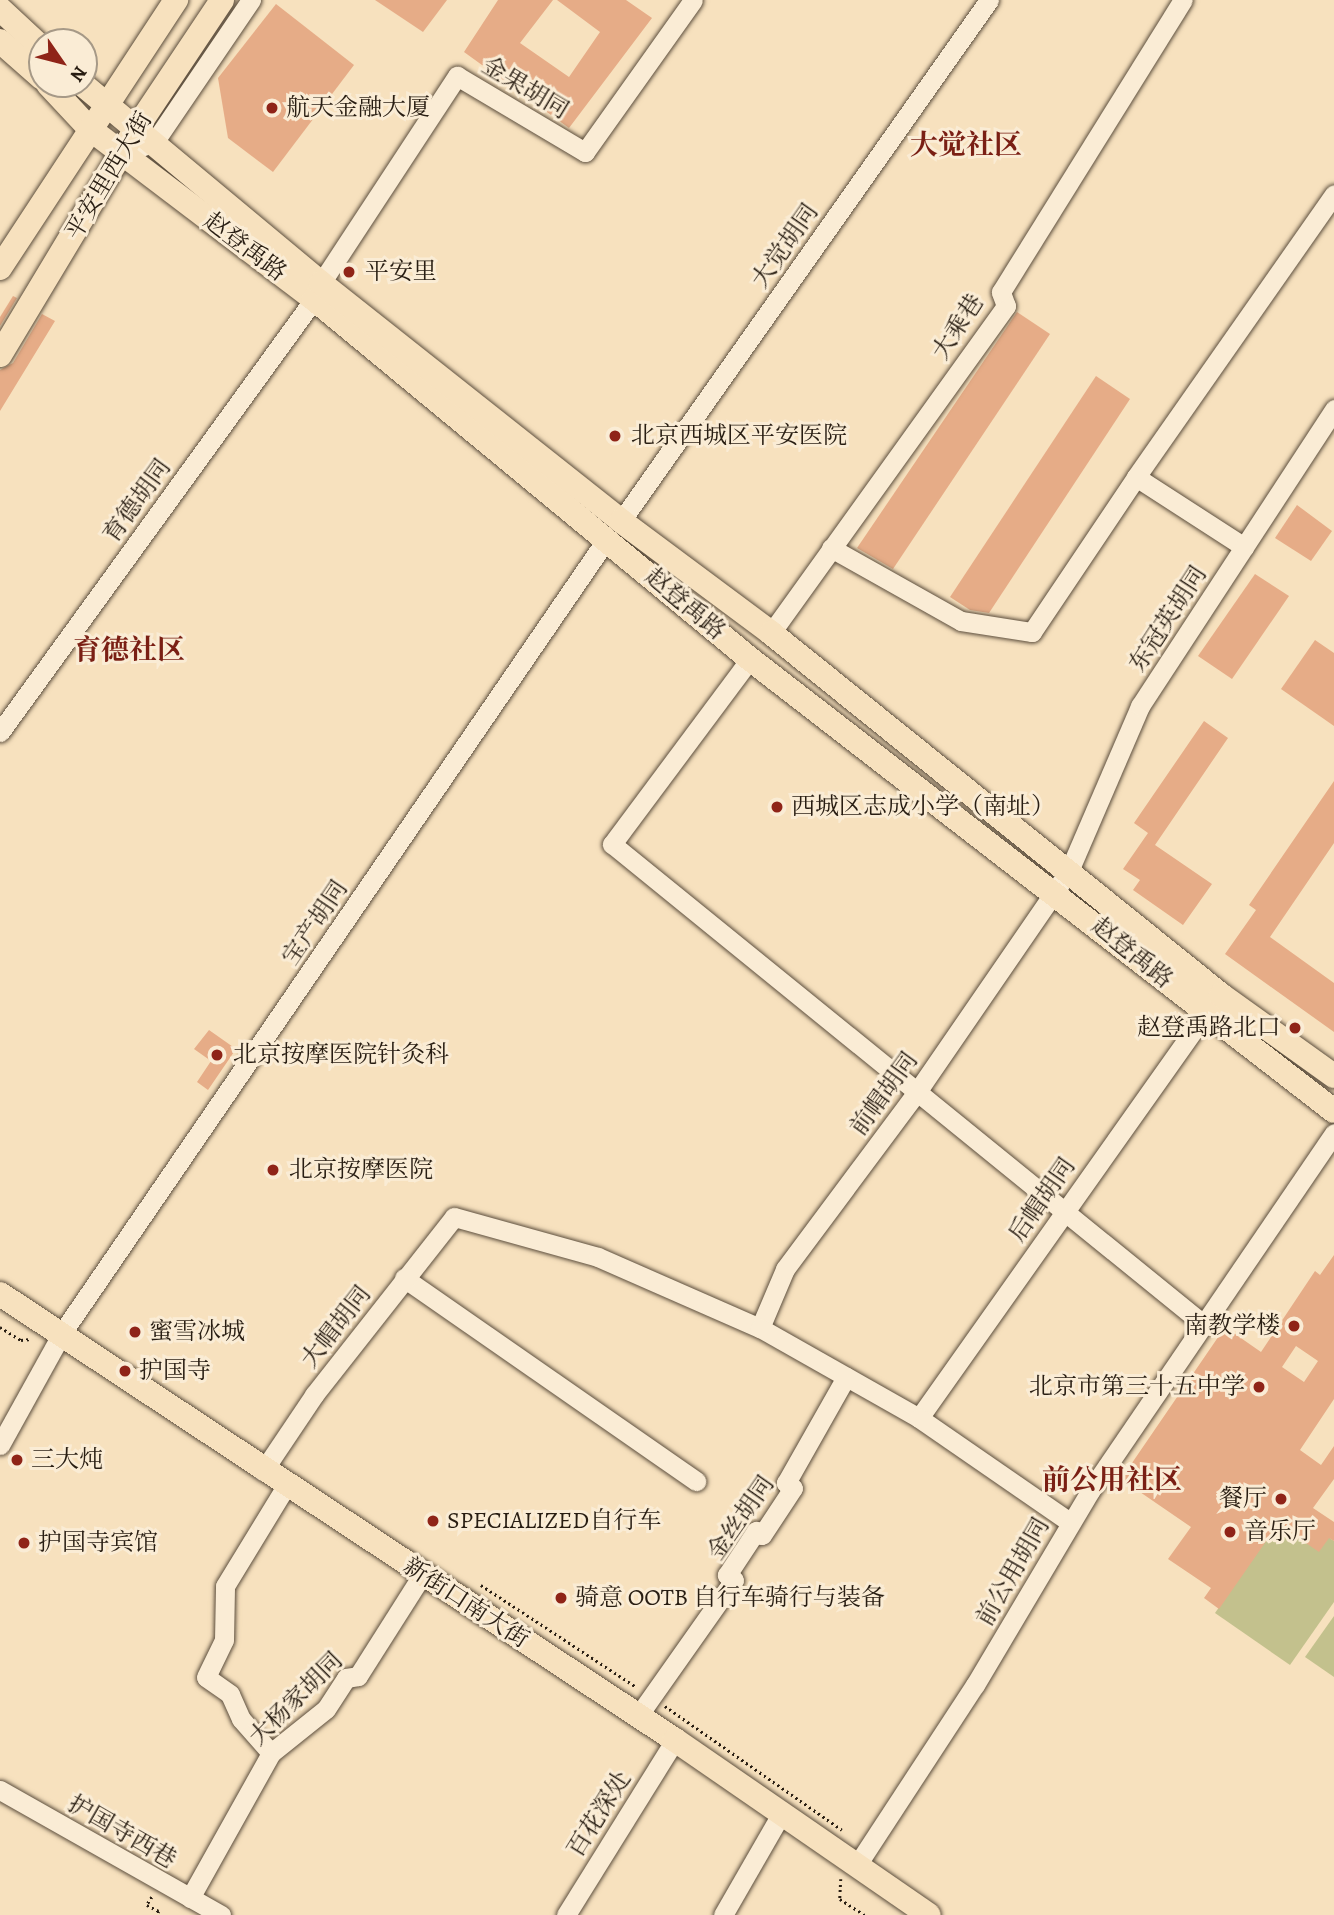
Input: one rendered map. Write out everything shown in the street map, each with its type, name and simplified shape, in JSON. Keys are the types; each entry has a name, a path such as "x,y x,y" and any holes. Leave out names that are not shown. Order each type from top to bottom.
{"main road":[{"name":"平安里西大街","path":"0,268 176,0"},
{"name":"平安里西大街","path":"0,355 124,155 145,135 222,0"},
{"path":"0,9 28,35"},
{"path":"3,50 28,68"},
{"name":"赵登禹路","path":"61,98 90,129 124,155 318,291"},
{"name":"赵登禹路","path":"97,98 145,135 318,291 614,530 750,659 1056,892 1334,1111"},
{"name":"赵登禹路","path":"614,530 771,633 1221,995 1334,1076"},
{"name":"新街口南大街","path":"0,1294 62,1333 120,1377 675,1740 929,1915"}],"street":[{"path":"145,135 251,0"},
{"name":"金果胡同","path":"318,291 457,76 585,152 693,0"},
{"name":"大觉胡同","path":"614,530 989,0"},
{"name":"大乘巷","path":"771,633 1006,306 1001,292 1183,0"},
{"path":"831,548 961,621 1032,632 1136,477 1334,194"},
{"name":"育德胡同","path":"0,732 318,291"},
{"name":"东冠英胡同","path":"1056,892 1069,871 1140,706 1334,408"},
{"path":"1136,477 1244,547"},
{"name":"宝产胡同","path":"0,1446 62,1333 614,530"},
{"path":"750,659 612,844 919,1089 1203,1324"},
{"name":"前帽胡同","path":"760,1328 785,1269 919,1089 1056,892"},
{"name":"后帽胡同","path":"919,1418 1206,1012"},
{"name":"前公用胡同","path":"849,1860 975,1685 1070,1522 1334,1133"},
{"name":"大帽胡同","path":"263,1471 314,1395 454,1217 598,1257 760,1328"},
{"path":"404,1278 696,1481"},
{"path":"760,1328 919,1418 1070,1522"},
{"name":"金丝胡同","path":"638,1716 734,1580 727,1576 756,1531 762,1535 793,1488 786,1483 846,1377"},
{"path":"271,1753 240,1719 230,1694 206,1677 224,1640 225,1586 286,1486"},
{"name":"大杨家胡同","path":"190,1898 271,1753 326,1709 346,1678 358,1676 422,1575"},
{"name":"百花深处","path":"566,1915 675,1740"},
{"name":"护国寺西巷","path":"0,1790 221,1915"},
{"path":"723,1915 782,1814"}],"path":[{"path":"849,1860 841,1899 865,1915"},
{"path":"157,1915 159,1911 147,1905 160,1882"}],"shaded area":[{"path":"1288,1509 1334,1541 1334,1602 1290,1665 1215,1613"},
{"path":"1334,1616 1334,1677 1305,1657"}],"building":[{"path":"375,0 447,0 423,32"},
{"path":"498,0 553,0 520,43 569,77 600,32 557,0 626,0 652,18 569,128 464,52"},
{"name":"航天金融大厦","path":"276,4 354,65 273,172 228,138 218,78"},
{"path":"13,296 17,298 0,326 0,317"},
{"path":"1017,312 1050,334 893,569 857,548"},
{"path":"42,314 55,321 0,411 0,370 13,363"},
{"path":"1096,376 1130,399 989,613 970,610 950,597"},
{"path":"1297,505 1332,531 1311,561 1275,538"},
{"path":"1255,574 1289,596 1232,679 1198,656"},
{"path":"1315,640 1334,653 1334,726 1281,689"},
{"path":"1204,721 1228,738 1155,845 1212,884 1183,925 1133,890 1140,880 1123,869 1148,833 1134,823"},
{"path":"1334,781 1334,843 1270,937 1334,983 1334,1032 1225,954 1256,910 1249,905"},
{"name":"北京按摩医院针灸科","path":"209,1030 236,1049 208,1090 197,1082 211,1061 194,1049"},
{"path":"1334,1255 1334,1399 1300,1450 1321,1465 1334,1446 1334,1479 1313,1508 1334,1522 1334,1541 1329,1538 1319,1552 1278,1524 1219,1609 1204,1598 1211,1588 1168,1559 1191,1527 1121,1479 1225,1327 1261,1352 1315,1271 1320,1275","holes":["1296,1346 1318,1361 1304,1382 1282,1367"]}],"place":[{"name":"航天金融大厦","path":"272,108"},
{"name":"平安里","path":"349,272"},
{"name":"北京西城区平安医院","path":"615,436"},
{"name":"西城区志成小学（南址）","path":"777,807"},
{"name":"赵登禹路北口","path":"1295,1028"},
{"name":"北京按摩医院针灸科","path":"217,1055"},
{"name":"北京按摩医院","path":"273,1170"},
{"name":"南教学楼","path":"1294,1326"},
{"name":"蜜雪冰城","path":"135,1332"},
{"name":"护国寺","path":"125,1371"},
{"name":"北京市第三十五中学","path":"1259,1387"},
{"name":"三大炖","path":"17,1460"},
{"name":"餐厅","path":"1281,1499"},
{"name":"SPECIALIZED自行车","path":"433,1521"},
{"name":"音乐厅","path":"1230,1532"},
{"name":"护国寺宾馆","path":"24,1543"},
{"name":"骑意 OOTB 自行车骑行与装备","path":"561,1598"}],"district":[{"name":"大觉社区","path":"966,145"},
{"name":"育德社区","path":"129,650"},
{"name":"前公用社区","path":"1112,1480"}]}
